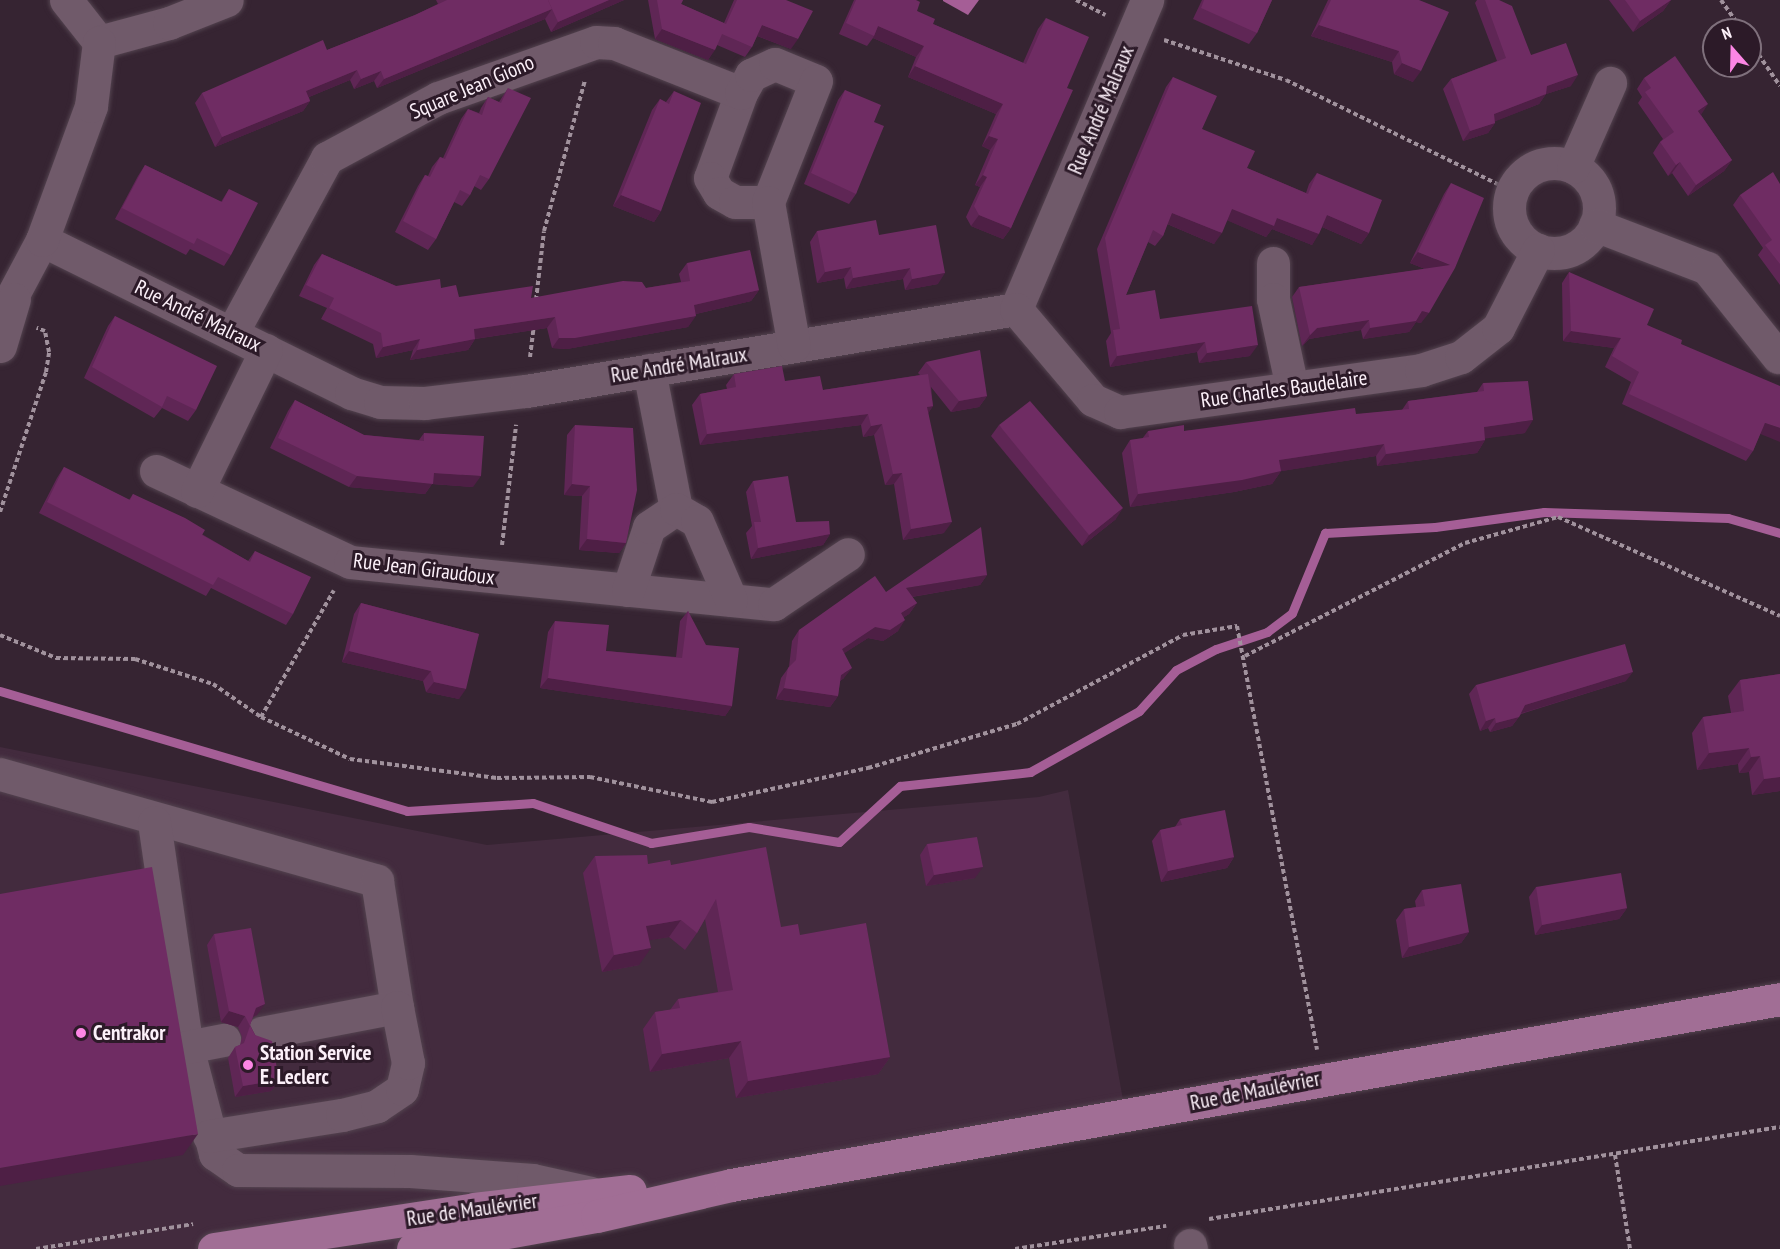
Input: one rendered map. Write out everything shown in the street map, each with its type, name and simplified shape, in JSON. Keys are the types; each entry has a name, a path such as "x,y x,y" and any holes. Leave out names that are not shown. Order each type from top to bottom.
{"main road":[{"name":"Rue de Maulévrier","path":"413,1249 597,1216 731,1185 1780,999"},
{"name":"Rue de Maulévrier","path":"208,1236 593,1194 731,1185"}],"street":[{"path":"0,346 8,310 42,240 91,106 99,42 66,0"},
{"path":"99,42 169,23 227,0"},
{"name":"Rue André Malraux","path":"42,240 233,331 266,350 380,402 425,403 522,391 1016,309 1148,0"},
{"name":"Square Jean Giono","path":"233,331 327,158 438,98 596,42 614,43 741,93"},
{"path":"768,202 735,202 719,193 710,178 741,93 752,75 775,64 816,81 768,202 794,346"},
{"path":"1573,167 1610,84"},
{"path":"1544,164 1573,167 1593,185 1595,225 1565,251 1538,250 1516,232 1510,219 1512,191 1531,169 1544,164"},
{"path":"1595,225 1707,268 1778,357"},
{"name":"Rue Charles Baudelaire","path":"1016,309 1073,380 1093,400 1120,412 1421,370 1461,357 1498,328 1538,250"},
{"path":"1274,263 1273,299 1292,388"},
{"path":"197,491 266,350"},
{"path":"650,370 676,509 697,521 732,600"},
{"name":"Rue Jean Giraudoux","path":"156,471 351,562 774,604 848,554"},
{"path":"628,590 649,527 676,509"},
{"path":"0,774 154,822 377,880 408,1063 402,1089 377,1106 342,1115 209,1136"},
{"path":"154,822 188,1047 215,1154 238,1170 410,1171 532,1180 593,1194"},
{"path":"261,1033 397,1007"},
{"path":"188,1047 224,1040"}],"path":[{"path":"1721,0 1734,18"},
{"path":"1135,30 1286,80 1512,191"},
{"path":"535,311 544,231 596,42"},
{"path":"1762,60 1780,86"},
{"path":"0,512 49,352 45,331 8,310"},
{"path":"496,578 512,494 522,391 534,322"},
{"path":"1245,656 1465,543 1558,517 1780,616"},
{"path":"261,717 351,562"},
{"path":"0,635 56,658 135,659 213,684 261,717 350,759 497,778 590,777 712,802 868,768 1017,724 1183,635 1237,626 1245,656 1318,1056"},
{"path":"1307,1058 1330,1054"},
{"path":"1015,1249 1191,1234 1615,1155 1780,1127"},
{"path":"1615,1155 1630,1249"},
{"path":"36,1249 208,1236"}],"shaded area":[{"path":"943,0 979,0 968,15 943,1"},
{"path":"0,747 487,845 1039,797 1068,790 1128,1128 424,1249 0,1249"}],"building":[{"path":"447,0 548,0 552,9 384,79 381,71 361,79 357,70 306,91 310,101 222,137 202,93 323,40 327,50"},
{"path":"548,0 609,0 558,22"},
{"path":"657,0 683,0 681,4 726,24 737,0 786,0 813,11 798,39 762,25 752,47 722,34 715,50 662,29"},
{"path":"856,0 916,0 920,2 917,11 935,19 933,24 1026,64 1046,18 1089,37 1067,88 1073,90 1011,228 979,215 974,206 987,177 983,175 998,139 989,136 1003,104 915,66 924,46 878,26 874,36 846,23"},
{"path":"1204,0 1272,0 1257,33 1201,8"},
{"path":"1331,0 1419,0 1449,12 1421,71 1402,63 1399,51 1319,25"},
{"path":"1485,0 1499,0 1512,6 1531,55 1566,43 1578,75 1547,86 1546,94 1494,114 1495,123 1470,131 1451,79 1506,58"},
{"path":"1625,0 1671,0 1640,21"},
{"path":"1675,56 1708,104 1698,111 1732,160 1696,185 1680,162 1676,165 1660,142 1674,132 1645,92 1651,88 1644,78"},
{"path":"1173,77 1217,96 1202,129 1255,151 1247,168 1308,194 1317,173 1382,200 1369,233 1327,215 1319,234 1277,218 1274,226 1232,209 1222,233 1172,213 1163,236 1153,230 1126,295 1155,290 1160,319 1252,306 1258,345 1207,353 1205,342 1117,356 1113,330 1120,329 1105,238"},
{"path":"508,88 531,98 489,179 480,175 470,195 460,190 436,239 403,221 425,175 430,177 440,157 445,159 468,109 482,115 488,97 501,103"},
{"path":"845,90 881,105 874,122 884,126 856,194 811,173"},
{"path":"674,91 701,103 661,211 621,195 660,99 669,104"},
{"path":"145,165 222,202 229,189 258,203 231,255 197,238 194,244 122,208"},
{"path":"1773,172 1780,184 1780,264 1765,245 1772,240 1740,195"},
{"path":"1451,183 1484,198 1455,268 1429,313 1422,311 1416,321 1370,328 1369,320 1317,328 1310,335 1299,287 1450,265 1418,252"},
{"path":"876,220 879,235 936,225 945,273 912,279 910,268 853,278 851,267 825,272 817,231"},
{"path":"750,250 759,290 694,305 696,316 575,338 559,338 555,317 474,329 475,339 417,350 420,339 383,347 381,333 329,308 334,298 306,285 322,254 396,286 440,279 441,288 456,285 459,297 533,286 531,298 623,281 642,282 646,288 690,281 687,263"},
{"path":"1569,272 1654,309 1647,325 1682,340 1681,344 1780,386 1780,428 1765,423 1753,451 1629,394 1639,372 1612,356 1621,338 1571,331"},
{"path":"115,316 217,366 196,410 167,396 162,407 92,367"},
{"path":"980,350 987,396 959,401 926,362"},
{"path":"782,366 785,381 820,376 823,390 928,374 933,406 927,407 952,522 911,529 902,473 893,474 882,424 871,426 868,414 707,434 700,394 736,387 734,374"},
{"path":"1528,381 1533,420 1484,427 1485,440 1386,454 1384,444 1279,460 1281,471 1242,480 1138,494 1130,440 1149,437 1148,431 1184,425 1184,431 1355,408 1356,414 1409,409 1408,401 1484,391 1483,383"},
{"path":"295,400 364,435 424,441 424,433 484,436 481,476 434,473 433,484 357,476 278,438"},
{"path":"1030,401 1123,508 1089,535 999,425"},
{"path":"575,425 633,428 637,490 626,543 587,539 590,486 572,484"},
{"path":"64,467 130,500 133,494 185,518 205,530 202,535 250,562 255,551 311,577 293,614 218,577 213,585 47,502"},
{"path":"788,476 796,522 829,521 830,534 758,548 754,522 761,522 753,481"},
{"path":"981,527 987,575 906,588 917,603 901,613 905,620 890,630 875,627 842,649 852,668 841,675 838,696 784,688 788,668 796,660 799,630 875,576 886,592"},
{"path":"361,603 479,634 466,689 434,682 431,671 349,651"},
{"path":"688,611 706,645 739,648 732,706 548,678 555,621 609,625 606,651 682,658"},
{"path":"1625,644 1633,672 1525,705 1519,717 1496,723 1495,718 1486,721 1476,685"},
{"path":"1780,674 1780,777 1764,779 1760,756 1751,757 1749,748 1709,753 1703,717 1744,711 1740,680"},
{"path":"1225,810 1234,857 1168,871 1160,830 1182,825 1180,819"},
{"path":"977,837 983,867 934,875 927,844"},
{"path":"766,847 781,927 798,924 800,935 866,923 890,1057 748,1081 741,1041 662,1054 655,1012 680,1008 678,999 733,990 716,899 697,933 681,920 646,926 651,948 614,955 595,856 647,855 648,864 670,860 671,865"},
{"name":"Centrakor","path":"152,867 198,1134 0,1168 0,894"},
{"path":"1621,873 1627,908 1542,925 1536,887"},
{"path":"1461,884 1469,932 1409,947 1404,909 1425,906 1422,890"},
{"path":"251,928 265,1004 256,1008 250,1025 255,1035 272,1041 279,1080 243,1086 235,1047 244,1043 250,1026 245,1016 229,1011 214,934"}],"waterway":[{"path":"0,691 407,811 533,803 651,843 749,827 839,842 900,786 1030,772 1139,711 1176,670 1216,649 1267,632 1292,613 1325,533 1435,527 1544,512 1728,518 1780,533"}],"place":[{"name":"Centrakor","path":"81,1033"},
{"name":"Station Service E. Leclerc","path":"248,1065"}]}
